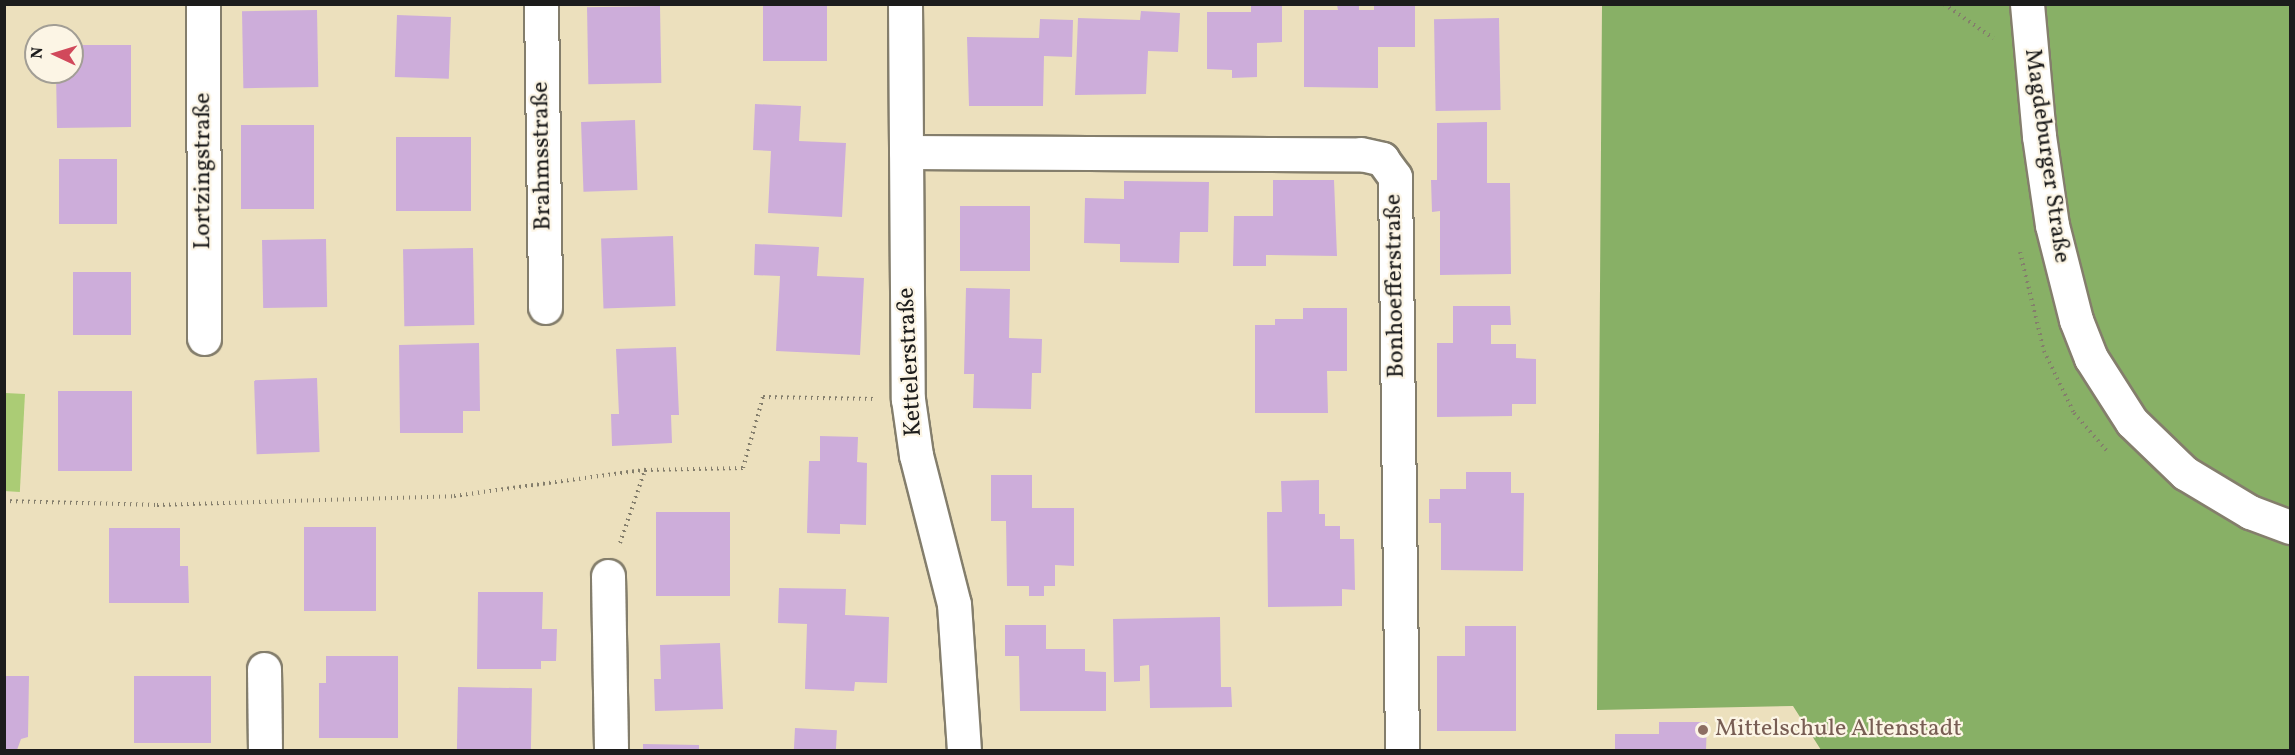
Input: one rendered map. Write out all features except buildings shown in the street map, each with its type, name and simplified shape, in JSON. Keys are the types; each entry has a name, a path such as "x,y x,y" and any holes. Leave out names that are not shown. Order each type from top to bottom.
{"street":[{"name":"Lortzingstraße","path":"203,4 204,338"},
{"name":"Brahmsstraße","path":"541,4 545,307"},
{"name":"Kettelerstraße","path":"905,4 908,399 916,455 954,604 964,750"},
{"name":"Magdeburger Straße","path":"2027,4 2039,136 2052,225 2070,298 2091,358 2132,422 2185,473 2250,512 2290,527"},
{"name":"Bonhoefferstraße","path":"906,152 1361,154 1382,159 1395,177 1402,750"},
{"path":"608,576 611,750"},
{"path":"264,669 265,750"}],"path":[{"path":"1944,4 1993,38"},
{"path":"4,501 158,505 454,496 645,470 743,468 763,397 908,399"},
{"path":"608,576 645,470"}],"green space":[{"path":"1602,5 2290,5 2290,750 1821,750 1793,706 1597,710"},
{"path":"5,393 25,394 20,492 4,491"}],"place":[{"name":"Mittelschule Altenstadt","path":"1703,730"}]}
